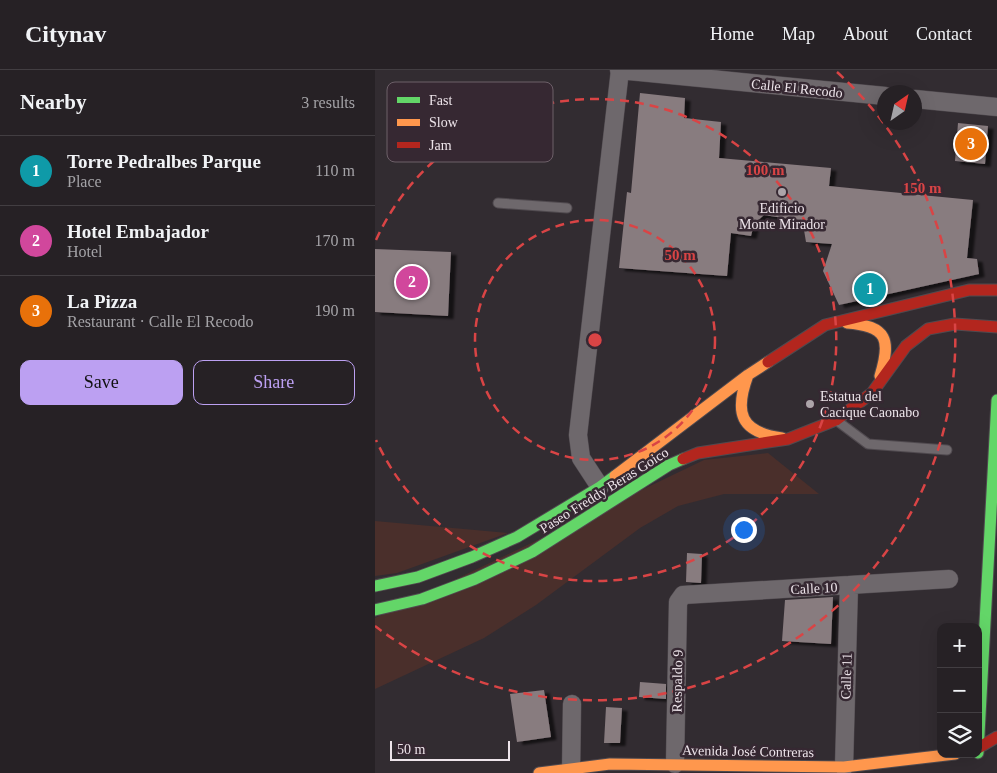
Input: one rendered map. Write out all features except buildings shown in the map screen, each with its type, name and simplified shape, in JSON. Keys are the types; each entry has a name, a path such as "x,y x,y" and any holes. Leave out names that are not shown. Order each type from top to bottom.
{"street":[{"name":"Calle El Recodo","path":"620,70 877,95"},
{"path":"600,487 581,458 578,435 620,70"},
{"path":"922,100 997,107"},
{"name":"Paseo Freddy Beras Goico","path":"375,586 418,577 473,557 517,537 600,487 748,375 825,325 969,290 997,290"},
{"path":"825,325 865,324 879,332 883,337 887,354 872,393"},
{"name":"Paseo Freddy Beras Goico","path":"375,610 422,599 475,579 532,552 669,465 698,453 788,439 836,420 872,393 906,346 927,329 955,324 997,327"},
{"path":"748,375 742,389 739,404 740,412 746,422 750,427 769,437 788,439"},
{"path":"980,713 997,400"},
{"name":"Calle 10","path":"680,598 683,595 949,579"},
{"name":"Calle 11","path":"849,586 855,768"},
{"name":"Respaldo 9","path":"675,764 678,602 680,598"},
{"path":"571,770 573,704"},
{"path":"982,746 997,737"},
{"name":"Avenida José Contreras","path":"539,773 610,764 675,764 745,770 855,768 937,757"}],"lane":[{"path":"498,203 567,208"},
{"path":"836,420 868,444 947,450"}],"shaded area":[{"path":"768,453 819,494 724,494 678,506 640,528 536,605 484,638 375,689 375,618 704,460"},
{"path":"375,521 508,533 397,573 375,576"}],"traffic: fast":[{"path":"980,713 997,400"},
{"path":"375,610 422,599 475,579 532,552 669,465 683,459"},
{"path":"375,586 418,577 472,557 517,537 615,476"}],"traffic: slow":[{"path":"847,323 871,327 883,337 885,353 880,376"},
{"path":"615,476 748,375 768,362"},
{"path":"748,375 741,400 744,418 757,431 782,438"},
{"path":"539,773 610,764 844,767 937,756"}],"traffic: jam":[{"path":"768,362 825,325 969,290 997,290"},
{"path":"683,459 698,453 788,439 836,420 872,393 906,346 928,329 955,324 997,327"},
{"path":"982,746 997,737"}],"place":[{"name":"La Pizza","path":"971,144"},
{"name":"Edificio Monte Mirador","path":"782,192"},
{"name":"Hotel Embajador","path":"412,282"},
{"name":"Torre Pedralbes Parque","path":"870,289"},
{"name":"Estatua del Cacique Caonabo","path":"810,404"}]}
